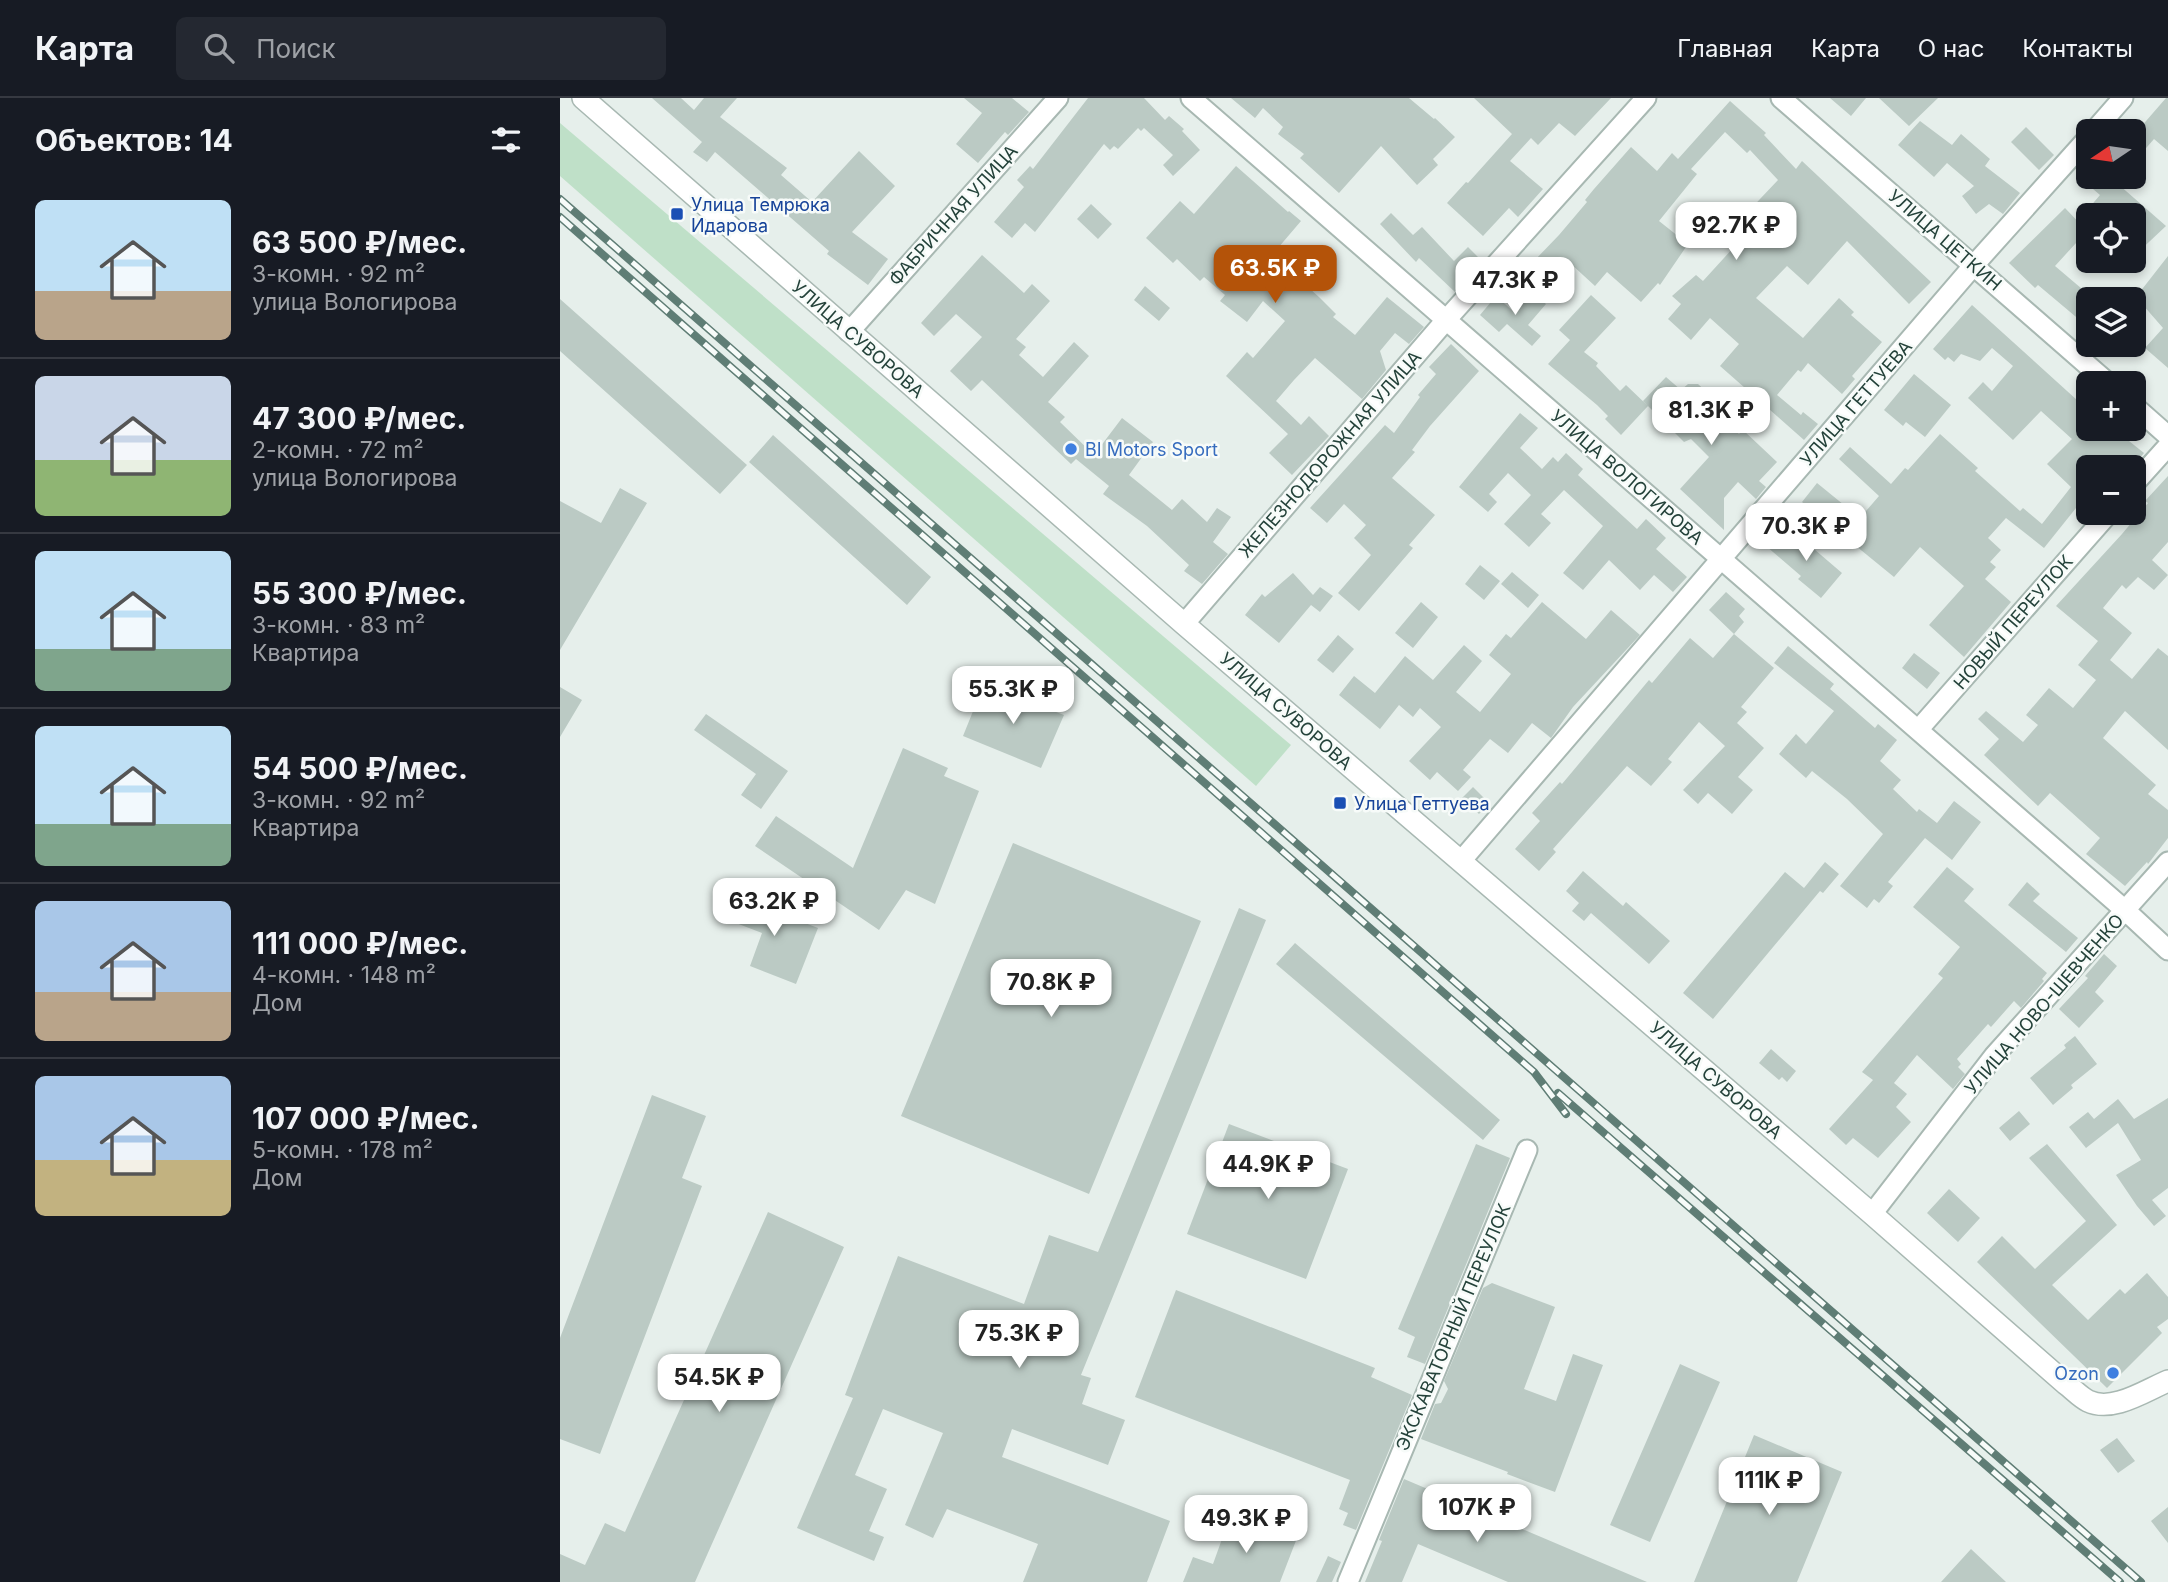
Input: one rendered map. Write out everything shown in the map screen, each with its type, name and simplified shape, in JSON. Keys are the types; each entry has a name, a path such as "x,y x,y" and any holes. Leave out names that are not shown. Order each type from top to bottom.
{"street":[{"name":"УЛИЦА СУВОРОВА","path":"583,98 1185,624 2066,1384 2089,1401 2098,1404 2136,1397 2168,1381"},
{"name":"ФАБРИЧНАЯ УЛИЦА","path":"849,332 1058,98"},
{"name":"УЛИЦА ВОЛОГИРОВА","path":"1191,98 2168,950"},
{"name":"ЖЕЛЕЗНОДОРОЖНАЯ УЛИЦА","path":"1185,624 1446,320 1646,98"},
{"name":"УЛИЦА ЦЕТКИН","path":"1781,98 2094,371"},
{"path":"2105,119 2123,98"},
{"name":"УЛИЦА ГЕТТУЕВА","path":"1461,861 1974,265 2076,151"},
{"path":"2146,417 2168,436"},
{"path":"2146,471 2168,446"},
{"name":"НОВЫЙ ПЕРЕУЛОК","path":"1918,730 2098,525"},
{"name":"УЛИЦА НОВО-ШЕВЧЕНКО","path":"1872,1214 1994,1056 2168,862"},
{"name":"ЭКСКАВАТОРНЫЙ ПЕРЕУЛОК","path":"1348,1582 1527,1150"}],"green space":[{"path":"560,123 1291,745 1256,786 560,176"}],"building":[{"path":"652,98 681,98 694,110 704,98 737,98 720,117 787,168 781,175 812,202 859,151 895,186 852,232 888,259 868,285 827,254 829,251 715,152 707,162 693,152 702,142"},
{"path":"964,98 1012,98 1029,112 1008,135 1005,132 978,163 956,144 982,113"},
{"path":"1088,98 1144,98 1165,120 1169,116 1184,129 1182,131 1200,150 1173,176 1163,165 1173,155 1144,128 1141,131 1138,128 1118,149 1114,146 1110,150 1104,144 1035,232 1025,223 1012,238 994,222 1024,187 1017,180 1030,166 1033,169"},
{"path":"1231,98 1409,98 1455,137 1433,159 1438,165 1417,185 1381,146 1339,193 1300,158 1304,154 1278,134 1283,127 1263,108 1255,118"},
{"path":"1474,98 1611,98 1575,136 1559,123 1538,145 1531,138 1510,161 1543,189 1518,217 1509,208 1483,236 1447,203 1512,134"},
{"path":"1830,98 1866,98 1851,116"},
{"path":"1879,98 1938,98 1909,126"},
{"path":"2168,98 2168,151 2154,139 2146,148 2146,121"},
{"path":"1730,101 1766,133 1764,135 1796,169 1802,161 1931,282 1909,304 1847,241 1808,285 1787,266 1756,298 1803,338 1839,298 1854,312 1851,315 1882,342 1852,376 1855,379 1842,394 1808,363 1801,372 1798,370 1777,395 1801,415 1803,412 1818,424 1804,440 1720,366 1739,344 1710,318 1691,340 1668,319 1681,304 1672,296 1696,275 1703,281 1734,247 1724,237 1778,180 1750,150 1747,153 1725,132 1691,169 1697,174 1659,221 1688,244 1660,285 1658,283 1641,302 1607,272 1595,286 1571,264 1565,271 1559,266 1542,287 1522,270 1559,235 1631,147 1657,171 1672,153 1678,159"},
{"path":"1920,121 1952,145 1961,134 1990,159 1985,166 2020,193 2003,214 1989,204 1976,214 1962,196 1974,186 1947,163 1934,177 1898,145"},
{"path":"2026,127 2054,155 2039,170 2011,142"},
{"path":"1236,166 1301,221 1272,255 1336,314 1333,317 1355,335 1387,297 1424,327 1409,344 1395,333 1380,351 1386,370 1362,399 1315,358 1294,380 1276,401 1301,425 1309,416 1329,436 1292,475 1269,453 1288,434 1226,376 1247,352 1253,358 1285,321 1263,301 1247,322 1220,301 1225,295 1204,277 1200,281 1177,259 1173,263 1146,238 1180,201 1194,214"},
{"path":"2093,189 2124,189 2140,203 2093,203 2100,195"},
{"path":"1091,204 1112,224 1098,239 1077,219"},
{"path":"2065,208 2076,220 2076,243 2055,266 2080,287 2076,287 2076,317 2038,285 2035,288 2009,263"},
{"path":"2146,208 2166,226 2146,245"},
{"path":"1391,213 1413,235 1422,227 1454,261 1468,247 1482,261 1455,292 1419,258 1416,262 1380,224"},
{"path":"982,255 1024,293 1032,284 1050,301 1016,339 1026,347 1019,355 1043,377 1074,342 1089,356 1048,402 1065,417 1060,422 1094,455 1122,418 1153,442 1129,475 1172,510 1182,499 1207,522 1217,508 1231,517 1213,542 1228,554 1202,584 1184,571 1189,565 1147,526 1103,494 1109,486 1076,459 1071,464 982,380 971,391 950,371 982,337 956,314 934,336 921,323"},
{"path":"2168,256 2168,368 2146,349 2163,328 2146,308 2146,287 2144,287"},
{"path":"1145,286 1170,308 1159,321 1134,300"},
{"path":"1532,292 1546,304 1528,325 1541,336 1532,346 1507,324 1499,332 1480,315 1496,296 1514,312"},
{"path":"1591,295 1616,318 1584,352 1598,363 1596,366 1620,391 1626,385 1648,406 1621,435 1605,419 1608,416 1597,405 1548,364 1570,340 1559,330"},
{"path":"560,299 747,465 720,494 560,351"},
{"path":"1972,305 2076,399 2076,441 2129,441 2144,453 2076,455 2076,508 2044,548 2006,518 1988,538 2001,550 1990,562 1996,567 1985,579 2011,602 1964,657 1929,625 1964,586 1920,547 1894,577 1802,502 1817,483 1860,518 1879,496 1839,459 1850,447 1891,484 1905,468 1908,470 1940,434 1978,468 1975,471 2020,511 2023,508 2042,524 2071,487 2047,464 2072,439 2041,411 2013,440 1968,398 1983,382 1992,391 2013,366 1992,348 1980,361 1961,354 1954,362 1948,357 1945,360 1933,349"},
{"path":"1451,344 1479,371 1430,426 1412,450 1415,452 1392,478 1435,515 1409,545 1413,548 1359,611 1338,593 1371,555 1354,538 1366,525 1344,504 1327,523 1310,508 1385,425 1394,433 1420,397 1418,395 1436,374 1429,367"},
{"path":"1914,374 1951,405 1925,437 1906,422 1903,426 1884,410"},
{"path":"1666,377 1681,390 1688,384 1698,384 1711,396 1711,408 1739,434 1743,430 1777,462 1759,481 1766,487 1756,499 1738,482 1724,498 1724,530 1680,489 1709,457 1691,439 1684,442 1643,401"},
{"path":"1520,413 1538,428 1520,448 1542,469 1553,457 1558,462 1566,453 1583,469 1578,475 1637,529 1646,519 1666,538 1656,549 1687,577 1673,592 1654,575 1640,590 1609,560 1583,590 1563,573 1603,526 1564,490 1541,514 1551,523 1529,547 1504,524 1531,495 1508,473 1489,494 1497,502 1488,512 1459,487"},
{"path":"773,435 931,577 907,605 749,462"},
{"path":"2168,476 2168,542 2152,560 2168,575 2154,590 2138,577 2126,589 2122,585 2103,608 2132,633 2110,660 2132,679 2158,648 2168,656 2168,750 2125,711 2103,738 2156,785 2148,794 2168,810 2168,838 2148,864 2147,862 2125,886 2086,854 2100,838 2050,793 2038,806 1984,755 1999,739 1978,719 1986,711 2023,742 2038,725 2026,715 2049,688 2073,708 2096,680 2078,665 2098,641 2056,606 2130,525 2146,525 2146,500"},
{"path":"620,488 647,503 560,650 560,501 601,523"},
{"path":"1793,531 1842,573 1821,598 1798,579 1801,576 1766,546 1775,535 1784,543"},
{"path":"1480,565 1500,581 1484,600 1465,584"},
{"path":"1512,572 1539,595 1528,608 1501,584"},
{"path":"1293,573 1313,595 1320,587 1333,596 1320,612 1311,605 1279,643 1245,615 1262,594 1265,597"},
{"path":"1726,592 1745,609 1739,616 1744,622 1734,634 1709,610"},
{"path":"1421,602 1438,617 1413,648 1395,633"},
{"path":"1542,602 1586,639 1611,610 1640,635 1573,707 1551,738 1532,723 1508,753 1490,739 1463,770 1471,777 1458,791 1437,772 1430,780 1409,761 1441,727 1420,708 1413,717 1399,705 1380,729 1339,695 1354,676 1375,693 1405,656 1433,680 1464,645 1482,661 1456,692 1480,712 1511,674 1489,655 1506,634 1511,638"},
{"path":"1734,634 1774,668 1741,707 1747,712 1737,723 1764,748 1738,777 1753,790 1732,814 1708,793 1698,804 1683,790 1725,746 1699,722 1668,759 1672,762 1651,786 1627,766 1553,849 1556,852 1539,871 1515,849 1540,821 1532,813 1560,782 1562,784 1649,680 1652,683 1690,638 1713,658"},
{"path":"1338,635 1354,649 1333,673 1317,660"},
{"path":"1788,646 1834,684 1830,689 1875,728 1878,724 1897,740 1880,761 1901,780 1893,789 1917,812 1919,809 1937,823 1954,801 1981,822 1952,860 1925,838 1888,882 1893,886 1879,903 1874,899 1867,908 1840,886 1883,834 1847,799 1812,771 1806,778 1779,754 1796,734 1806,744 1834,711 1774,663"},
{"path":"1914,653 1940,673 1927,689 1902,668"},
{"path":"984,684 1064,715 1041,768 963,736"},
{"path":"560,687 582,700 560,737"},
{"path":"706,714 788,771 761,809 741,795 756,774 694,730"},
{"path":"903,748 948,768 944,776 979,791 935,904 906,890 879,930 755,846 776,816 853,868"},
{"path":"1473,787 1489,803 1479,814 1462,798"},
{"path":"1013,843 1201,921 1089,1194 901,1116"},
{"path":"1825,862 1839,874 1823,893 1820,891 1713,1019 1683,993 1785,872 1804,888"},
{"path":"1947,867 1974,889 1964,901 2047,973 2042,979 2044,981 2021,1008 2014,1001 1991,1027 1988,1024 1957,1059 1961,1064 1958,1067 1965,1074 1953,1089 1917,1055 1894,1083 1907,1094 1896,1107 1911,1122 1878,1158 1853,1138 1846,1145 1829,1129 1873,1080 1862,1072 1943,978 1938,974 1960,947 1913,907"},
{"path":"1583,871 1623,906 1626,902 1670,941 1649,964 1591,913 1584,921 1572,911 1579,903 1566,891"},
{"path":"2027,882 2040,894 2033,901 2078,938 2066,952 2008,905"},
{"path":"732,895 818,928 796,984 750,966 762,933 723,918"},
{"path":"1239,908 1266,920 1081,1375 1091,1378 1082,1404 1125,1420 1108,1465 1012,1429 1002,1457 1170,1521 1147,1582 1023,1582 1038,1544 947,1509 933,1538 905,1525 943,1433 883,1409 855,1475 887,1489 869,1531 884,1537 874,1561 797,1528 853,1398 845,1395 898,1256 1024,1304 1049,1235 1098,1252"},
{"path":"1295,943 1500,1120 1483,1140 1276,964"},
{"path":"2104,954 2117,966 2095,992 2104,1001 2079,1028 2059,1009 2088,978 2085,976"},
{"path":"2075,1036 2097,1064 2071,1085 2073,1088 2053,1105 2030,1078 2066,1048 2064,1045"},
{"path":"1771,1049 1796,1071 1787,1082 1782,1077 1779,1080 1759,1063"},
{"path":"652,1095 706,1116 682,1178 702,1186 600,1454 560,1439 560,1338"},
{"path":"2168,1098 2168,1188 2152,1200 2166,1216 2154,1226 2116,1175 2141,1160 2118,1123 2086,1148 2069,1127 2088,1112 2094,1119 2118,1099 2134,1119"},
{"path":"2019,1111 2030,1124 2010,1141 1999,1128"},
{"path":"1229,1124 1348,1169 1306,1279 1187,1234"},
{"path":"1476,1144 1510,1158 1425,1364 1407,1357 1415,1337 1398,1329"},
{"path":"2047,1144 2117,1225 2052,1285 2088,1320 2120,1289 2125,1294 2147,1273 2168,1297 2168,1319 2157,1327 2162,1333 2107,1388 1977,1262 2002,1236 2035,1269 2086,1221 2029,1158"},
{"path":"1949,1189 1980,1218 1958,1242 1927,1213"},
{"path":"768,1212 844,1247 695,1582 560,1582 560,1554 585,1565 605,1523 625,1532"},
{"path":"1492,1283 1555,1307 1524,1389 1556,1401 1573,1354 1603,1365 1555,1492 1421,1439 1435,1404 1441,1403 1448,1389 1444,1381 1483,1288"},
{"path":"1176,1290 1375,1368 1371,1377 1412,1395 1356,1530 1343,1525 1348,1513 1339,1509 1350,1480 1135,1397"},
{"path":"1680,1364 1720,1382 1650,1542 1610,1525"},
{"path":"1754,1435 1842,1472 1797,1582 1694,1582"},
{"path":"2117,1438 2135,1461 2118,1473 2100,1450"},
{"path":"1404,1479 1647,1582 1508,1582 1418,1544 1402,1582 1365,1582"},
{"path":"2168,1507 2168,1543 2151,1521"},
{"path":"1231,1514 1297,1538 1280,1582 1183,1582 1193,1557 1213,1564"},
{"path":"1971,1549 2006,1582 1941,1582"},
{"path":"1328,1556 1341,1562 1332,1582 1316,1582"}],"railway":[{"path":"560,199 2141,1582"},
{"path":"560,217 1534,1072 1566,1114"},
{"path":"1558,1093 2120,1582"}],"place":[{"name":"Улица Темрюка Идарова","path":"677,214"},
{"name":"BI Motors Sport","path":"1071,449"},
{"name":"Улица Геттуева","path":"1340,803"},
{"name":"Ozon","path":"2113,1373"}]}
